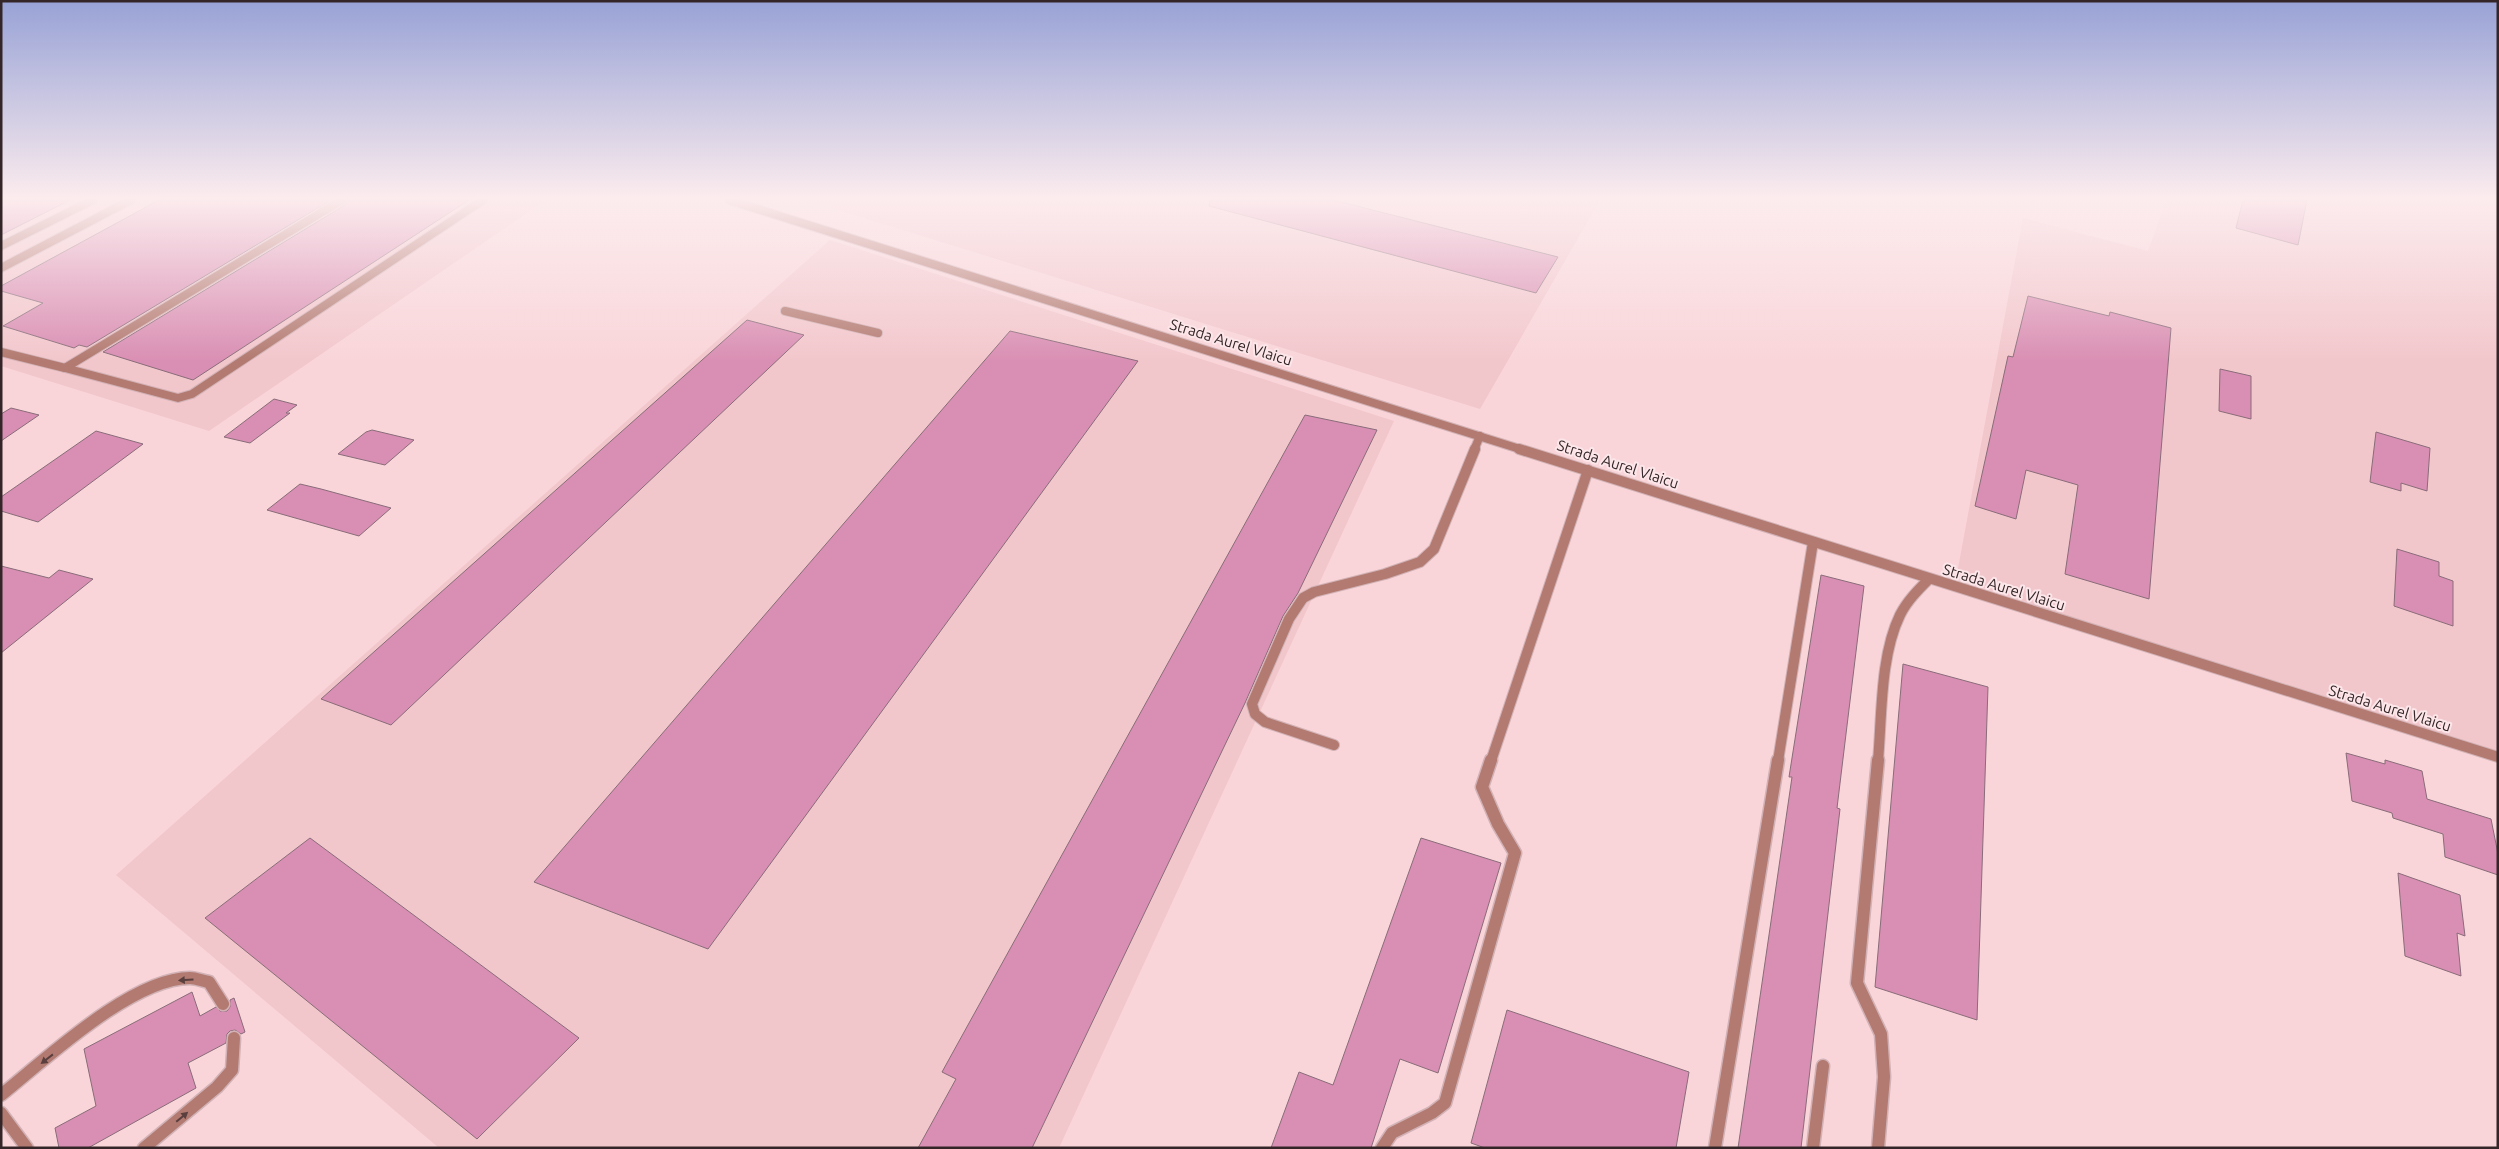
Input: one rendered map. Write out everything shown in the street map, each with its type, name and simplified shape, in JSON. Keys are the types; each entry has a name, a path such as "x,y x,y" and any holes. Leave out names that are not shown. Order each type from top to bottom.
{"street":[{"path":"1,268 28,254"},
{"path":"65,368 254,254"},
{"path":"1,352 178,398 192,394 403,254"},
{"name":"Strada Aurel Vlaicu","path":"900,254 2498,757"},
{"path":"784,311 878,333"},
{"path":"1334,745 1265,722 1255,714 1252,704 1289,619 1303,598 1314,592 1385,574 1420,562 1434,549 1480,436"},
{"path":"1382,1148 1392,1133 1432,1113 1445,1103 1515,853 1498,824 1482,787 1588,470"},
{"path":"1715,1148 1813,542"},
{"path":"1878,1148 1884,1077 1881,1034 1857,983 1859,954 1887,659 1895,624 1909,598 1930,579"},
{"path":"1,1095 100,1017 136,995 162,983 190,978 209,982 223,1004"},
{"path":"144,1148 218,1087 232,1070 234,1038"},
{"path":"1813,1148 1823,1066"},
{"path":"1,1113 27,1148"}],"shaded area":[{"path":"1,254 468,254 209,431 1,366"},
{"path":"815,254 872,254 1394,421 1059,1148 439,1148 116,875"},
{"path":"979,254 1569,254 1480,409"},
{"path":"2016,254 2498,254 2498,757 1956,579"}],"building":[{"path":"60,254 242,254 87,347 79,345 74,348 3,326 43,303 1,291 1,286"},
{"path":"265,254 387,254 193,380 103,352"},
{"path":"1388,254 1545,254 1558,257 1536,293"},
{"path":"2028,296 2109,316 2110,312 2171,328 2149,599 2065,574 2078,485 2026,470 2016,519 1975,506 2008,356 2013,357"},
{"path":"747,320 804,335 391,725 321,699"},
{"path":"1010,331 1138,361 708,949 534,882"},
{"path":"2220,369 2251,376 2251,419 2219,411"},
{"path":"274,399 297,405 286,413 290,413 250,443 224,437"},
{"path":"11,408 39,415 1,441 1,414"},
{"path":"1305,415 1377,430 1298,593 1283,616 1245,703 1032,1148 918,1148 956,1079 942,1072"},
{"path":"372,430 414,440 385,465 338,454 366,432"},
{"path":"96,431 143,444 38,522 1,511 1,497"},
{"path":"2376,432 2430,448 2427,491 2401,483 2401,491 2370,482"},
{"path":"300,484 391,508 359,536 267,510"},
{"path":"2397,549 2439,562 2439,576 2453,581 2453,626 2394,606"},
{"path":"1,566 49,578 59,570 93,579 1,653"},
{"path":"1821,575 1864,586 1837,808 1840,809 1801,1148 1738,1148 1792,777 1789,777"},
{"path":"1903,664 1988,687 1977,1020 1875,987"},
{"path":"2346,753 2385,764 2385,760 2422,771 2427,799 2491,819 2498,854 2498,875 2445,857 2443,834 2393,818 2392,813 2352,801"},
{"path":"310,838 579,1038 477,1139 205,918"},
{"path":"1421,838 1501,863 1438,1073 1400,1059 1371,1148 1271,1148 1299,1072 1333,1085"},
{"path":"2398,873 2460,895 2465,936 2457,933 2461,976 2405,956"},
{"path":"192,992 200,1016 216,1007 220,1011 227,1011 230,1007 230,1000 234,998 245,1032 241,1034 235,1030 230,1031 227,1034 226,1043 188,1063 196,1088 88,1148 59,1148 55,1128 96,1106 84,1049"},
{"path":"1507,1010 1689,1072 1676,1148 1485,1148 1471,1143"}]}
